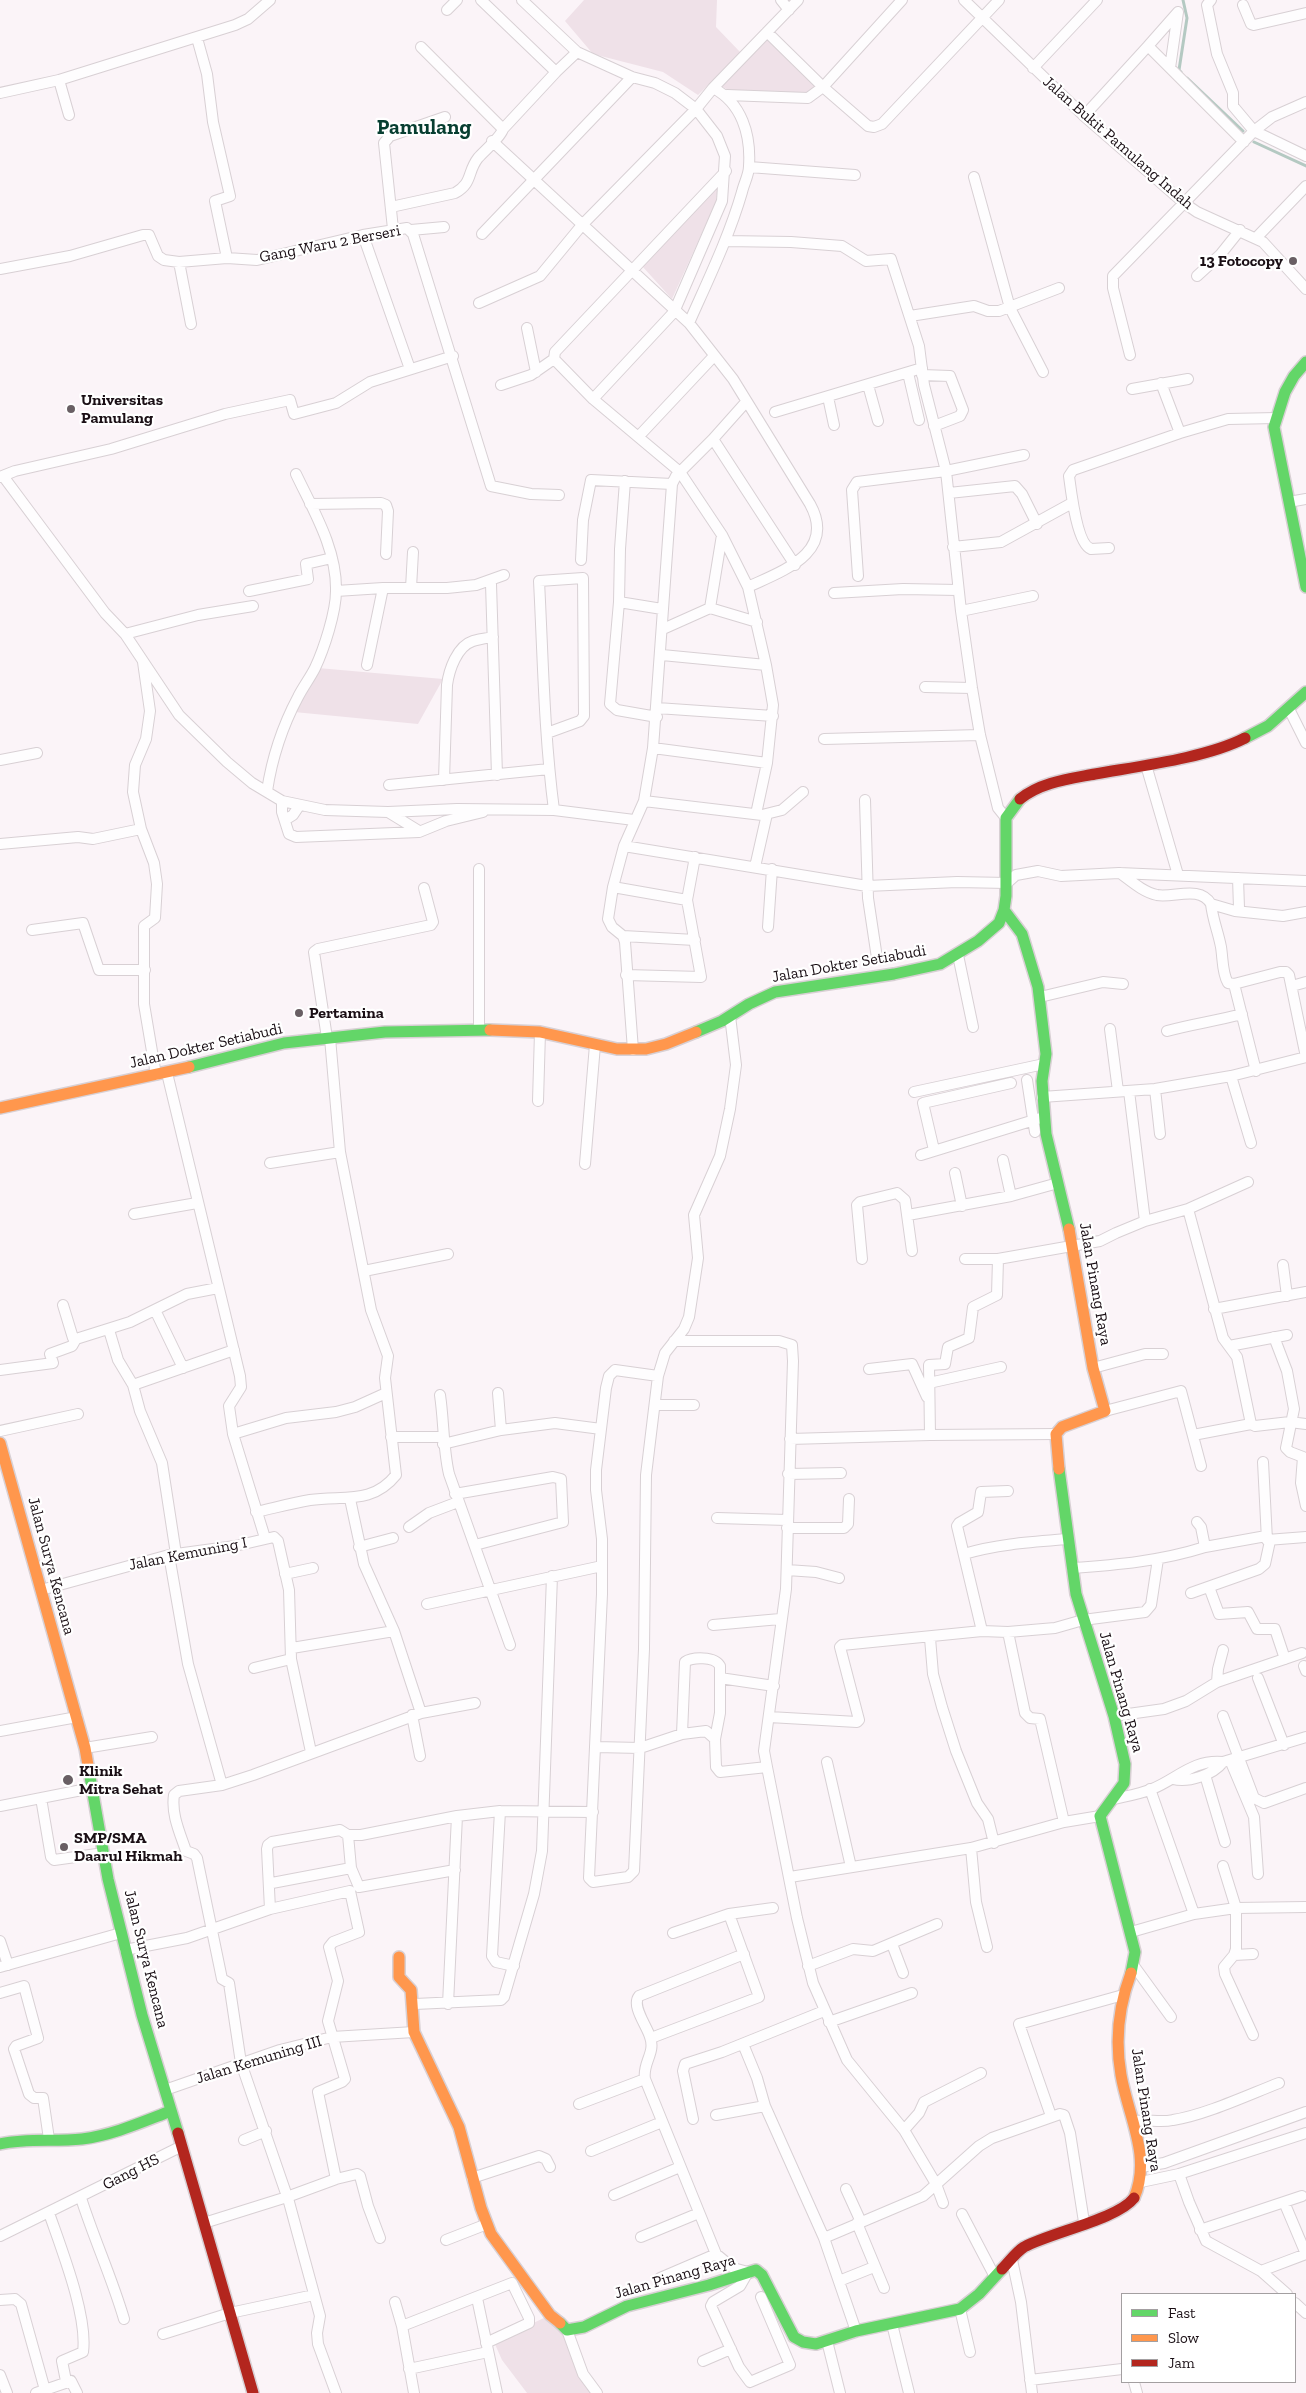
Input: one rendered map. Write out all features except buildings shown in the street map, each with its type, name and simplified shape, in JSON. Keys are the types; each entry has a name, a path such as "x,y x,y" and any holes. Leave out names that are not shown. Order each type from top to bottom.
{"main road":[{"path":"1306,362 1293,378 1274,427 1306,587"},
{"path":"1006,818 1017,800 1035,788 1049,783 1187,757 1233,744 1268,726 1306,692"},
{"name":"Jalan Dokter Setiabudi","path":"0,1108 161,1074 284,1043 328,1038 392,1032 479,1029 540,1032 595,1045 633,1050 666,1044 730,1020 749,1004 775,992 911,971 940,964 958,955 992,931 999,923 1004,910 1007,883 1006,818"},
{"name":"Jalan Pinang Raya","path":"1004,910 1022,934 1040,997 1046,1054 1042,1096 1044,1117 1073,1247 1093,1368 1105,1411"},
{"path":"1056,1434 1062,1427 1105,1411"},
{"name":"Jalan Pinang Raya","path":"567,2330 584,2327 627,2306 709,2285 756,2270 761,2274 794,2337 803,2342 816,2344 856,2331 960,2309 979,2294 1022,2248 1084,2222 1130,2206 1137,2196 1141,2182 1141,2167 1135,2121 1121,2075 1119,2034 1123,1994 1134,1966 1135,1952 1100,1816 1124,1783 1125,1764 1114,1716 1083,1620 1072,1568 1056,1434"},
{"name":"Jalan Surya Kencana","path":"0,1443 6,1485 41,1590 85,1748 104,1853 125,1950 253,2393"},
{"path":"399,1957 399,1977 410,1987 414,2004 414,2032 459,2127 472,2178 490,2234 550,2315 567,2330"},
{"path":"0,2144 21,2139 81,2139 100,2135 171,2111"}],"street":[{"path":"0,93 59,80 197,38 248,19 270,0"},
{"path":"448,10 457,0"},
{"path":"482,0 556,72"},
{"path":"522,0 577,52 632,77 662,86 696,109 717,136 725,156 726,171 722,201 674,312 593,399"},
{"path":"780,0 789,10"},
{"path":"479,303 540,276 582,225 696,109 798,0"},
{"path":"714,88 727,95 808,98 823,87 902,0"},
{"name":"Jalan Bukit Pamulang Indah","path":"964,0 1084,116 1184,203 1197,212 1263,242 1304,285"},
{"path":"767,32 823,87 868,126 874,128 882,124 999,0"},
{"path":"1033,68 1097,0"},
{"path":"1211,0 1206,5 1217,54 1233,93 1234,106 1254,130 1306,156"},
{"path":"1243,5 1251,24 1254,25 1306,13"},
{"path":"1084,116 1178,12 1170,68"},
{"path":"197,38 207,74 213,122 230,196 215,201 227,258"},
{"path":"1148,46 1244,142"},
{"path":"421,47 503,129"},
{"path":"390,207 455,193 465,188 477,159 492,141 500,136 503,129 556,72 577,52"},
{"path":"482,234 632,77"},
{"path":"59,80 68,115"},
{"path":"689,323 725,241 749,167 745,125 727,95"},
{"path":"1130,355 1113,288 1112,276 1254,130 1272,117 1306,102"},
{"path":"393,229 386,140 390,136 444,117"},
{"path":"492,141 674,312 689,323 733,379 816,515 815,537 811,548 795,565 748,587"},
{"path":"749,167 855,175"},
{"path":"501,385 536,372 554,358 555,352 726,171"},
{"path":"974,177 1010,308 1043,372"},
{"path":"1256,238 1306,186"},
{"path":"411,230 444,227"},
{"name":"Gang Waru 2 Berseri","path":"0,270 70,256 149,235 161,260 179,262 227,258 266,259 302,248 393,229 411,230 452,356 491,486 531,494 560,495"},
{"path":"1197,276 1220,255 1240,230"},
{"path":"363,235 410,369"},
{"path":"725,241 791,242 842,246 866,261 891,259 910,316 934,426 946,471 958,590 980,735 998,808 1006,818"},
{"path":"179,262 191,324"},
{"path":"910,316 974,306 992,311 1010,308 1059,288"},
{"path":"527,328 536,372"},
{"path":"452,356 370,382 336,403 294,414 290,400 225,414 111,449 16,471 2,477 105,613 125,634 179,715 226,762 252,783 282,801 298,806 325,810 388,812 488,809 554,810 634,820"},
{"path":"639,436 714,356"},
{"path":"554,358 593,399 680,472 722,535 748,587 766,665 773,716 767,763 756,814"},
{"path":"775,412 908,373 922,371 950,376 963,410 960,416 934,426"},
{"path":"908,373 919,420"},
{"path":"1132,389 1188,379"},
{"path":"1161,383 1180,433"},
{"path":"868,385 878,421"},
{"path":"828,397 834,425"},
{"path":"695,940 623,936 612,926 608,919 613,887 624,846 644,801 654,748 662,655 662,609 672,484 680,472 746,402"},
{"path":"1109,548 1086,547 1072,503 1069,476 1073,470 1180,433 1235,418 1276,418"},
{"path":"713,439 795,565"},
{"path":"858,576 854,485 856,482 946,471 1024,455"},
{"path":"267,791 272,758 298,697 315,668 333,614 336,591 332,558 323,532 296,474"},
{"path":"581,560 583,520 591,480 672,484"},
{"path":"625,481 620,549 619,602 610,704 617,710 773,716"},
{"path":"949,493 1015,486 1022,494 1037,524"},
{"path":"1289,502 1306,499"},
{"path":"310,504 381,503 386,505 388,508 386,554"},
{"path":"953,548 1001,542 1037,524 1072,503"},
{"path":"710,608 722,535"},
{"path":"411,588 413,552"},
{"path":"249,591 308,579 306,564 332,558"},
{"path":"336,591 383,588 447,588 476,585 504,575"},
{"path":"547,733 580,721 584,716 583,578 539,581 548,769 554,810"},
{"path":"491,584 497,774"},
{"path":"367,665 383,588"},
{"path":"834,593 903,589 958,590"},
{"path":"961,611 996,602 1033,596"},
{"path":"619,602 662,609"},
{"path":"125,634 198,615 253,606"},
{"path":"663,629 710,608 757,622"},
{"path":"444,780 446,685 450,670 462,647 472,641 493,637"},
{"path":"662,655 766,665"},
{"path":"142,659 150,711 146,739 135,765 134,805 151,854 157,884 155,918 143,928 144,1004 234,1350 241,1387 229,1406 233,1434 265,1538"},
{"path":"925,687 972,688"},
{"path":"1289,709 1306,743"},
{"path":"824,739 980,735"},
{"path":"654,748 767,763"},
{"path":"0,760 37,753"},
{"path":"1146,765 1178,874"},
{"path":"389,785 548,769"},
{"path":"644,801 767,814 787,807 803,792"},
{"path":"865,800 868,886 877,958"},
{"path":"282,801 289,834 296,836 419,832 488,809"},
{"path":"285,820 293,815 298,806"},
{"path":"388,812 419,832"},
{"path":"755,867 767,814"},
{"path":"0,844 78,837 93,839 141,829"},
{"path":"624,846 868,886 957,882 1007,883 1016,875 1038,871 1062,876 1119,873 1178,874 1306,881"},
{"path":"626,975 701,977 687,900 695,858"},
{"path":"479,869 479,1029"},
{"path":"768,927 772,869"},
{"path":"1042,1096 1155,1089 1256,1071 1306,1057 1292,986 1289,975 1286,972 1234,984 1228,982 1225,978 1221,945 1213,923 1211,904 1204,895 1164,895 1147,892 1119,873"},
{"path":"1235,911 1239,908 1238,878"},
{"path":"613,887 687,900"},
{"path":"256,1512 308,1500 328,1498 350,1499 368,1495 382,1489 396,1474 386,1393 385,1378 388,1356 371,1310 340,1152 328,1038 314,952 431,925 433,922 424,888"},
{"path":"1211,904 1235,911 1283,916 1306,912"},
{"path":"32,930 82,924 100,970 145,970"},
{"path":"623,936 633,1050"},
{"path":"958,955 973,1027"},
{"path":"1040,997 1103,982 1123,984"},
{"path":"1292,986 1306,982"},
{"path":"1234,984 1256,1071"},
{"path":"1167,1032 1195,1023 1208,1023 1242,1014"},
{"path":"658,1376 613,1371 608,1376 606,1388 596,1490 602,1539 602,1566 596,1747 589,1878 593,1882 628,1877 634,1871 646,1570 646,1475 658,1376 665,1354 684,1329 695,1279 698,1250 694,1215 720,1156 730,1109 736,1065 730,1020"},
{"path":"1110,1029 1118,1091"},
{"path":"538,1101 540,1032"},
{"path":"585,1164 595,1045"},
{"path":"914,1092 1044,1064"},
{"path":"1231,1076 1252,1144"},
{"path":"1027,1080 1035,1132"},
{"path":"934,1150 923,1103 1011,1083"},
{"path":"1155,1089 1160,1134"},
{"path":"1129,1091 1145,1221"},
{"path":"921,1155 1044,1117"},
{"path":"270,1163 340,1152"},
{"path":"1003,1160 1011,1196"},
{"path":"955,1173 962,1206"},
{"path":"965,1259 998,1259 1100,1241 1116,1232 1145,1221 1188,1209 1248,1182"},
{"path":"908,1215 1011,1196 1058,1183"},
{"path":"862,1259 856,1208 860,1202 897,1194 906,1200 912,1251"},
{"path":"134,1214 197,1203"},
{"path":"1188,1209 1223,1338 1237,1357 1252,1424"},
{"path":"364,1271 448,1254"},
{"path":"930,1435 929,1365 945,1364 948,1347 969,1338 973,1306 997,1295 998,1259"},
{"path":"1283,1265 1287,1296"},
{"path":"0,1370 53,1363 50,1354 72,1346 76,1339 109,1330 187,1294 218,1288"},
{"path":"1214,1309 1306,1292"},
{"path":"63,1306 73,1338 76,1339"},
{"path":"155,1310 183,1368"},
{"path":"109,1330 118,1360 133,1385 140,1411 162,1463 172,1554 188,1664 222,1785"},
{"path":"1229,1346 1287,1335"},
{"path":"1274,1337 1287,1371 1294,1409 1286,1448 1290,1452 1303,1457 1301,1483 1306,1506"},
{"path":"674,1341 779,1341 792,1345 787,1570 774,1686 764,1751 808,1966 824,2012 847,2060 904,2130 936,2184 943,2203"},
{"path":"133,1385 234,1350"},
{"path":"1093,1368 1145,1354 1163,1354"},
{"path":"869,1369 912,1364 930,1403"},
{"path":"929,1382 1001,1367"},
{"path":"1105,1411 1180,1391 1201,1466"},
{"path":"233,1434 286,1418 336,1412 356,1407 386,1393"},
{"path":"498,1393 501,1430"},
{"path":"440,1395 444,1421 443,1441 457,1498 476,1545 489,1590 510,1645"},
{"path":"655,1405 694,1406"},
{"path":"0,1431 78,1414"},
{"path":"1193,1435 1252,1424 1255,1426 1290,1422 1306,1424"},
{"path":"391,1437 443,1441 501,1430 555,1423 568,1423 601,1429"},
{"path":"790,1439 1056,1434"},
{"path":"1192,1593 1259,1569 1265,1564 1268,1538 1263,1462"},
{"path":"788,1474 841,1473"},
{"path":"409,1527 429,1513 457,1498 553,1477 560,1480 563,1522 476,1545"},
{"path":"982,1631 957,1526 959,1522 978,1512 981,1492 1008,1491"},
{"path":"350,1499 359,1547 369,1578 394,1631 416,1714 420,1756"},
{"path":"718,1518 844,1528 848,1524 849,1499"},
{"path":"1197,1522 1201,1527 1205,1547"},
{"name":"Jalan Kemuning I","path":"41,1590 172,1554 234,1546 272,1536 276,1538 285,1574"},
{"path":"1072,1568 1126,1565 1205,1547 1268,1538 1306,1537"},
{"path":"359,1547 393,1538"},
{"path":"964,1554 988,1547 1020,1542 1068,1539"},
{"path":"769,1717 857,1722 859,1720 841,1645 930,1638 982,1631 1008,1632 1055,1628 1083,1620 1148,1610 1151,1605 1158,1559"},
{"path":"427,1604 602,1566"},
{"path":"311,1752 291,1654 289,1590 285,1574 313,1568"},
{"path":"787,1570 816,1572 839,1578"},
{"path":"414,2004 448,2004 501,2000 504,1997 514,1966 534,1894 542,1851 552,1576"},
{"path":"1209,1587 1220,1614 1248,1612 1257,1629 1274,1629 1285,1659"},
{"path":"713,1625 780,1619"},
{"path":"254,1668 291,1654 394,1631"},
{"path":"1008,1632 1025,1713 1030,1718 1040,1719 1064,1822"},
{"path":"930,1638 933,1674 942,1707 956,1751 978,1803 988,1819 994,1843"},
{"path":"1217,1682 1223,1650"},
{"path":"1114,1716 1164,1709 1186,1701 1217,1682 1302,1653"},
{"path":"682,1734 686,1660 717,1660 720,1666 720,1713 715,1739 716,1767 720,1772 767,1767"},
{"path":"720,1678 774,1686"},
{"path":"1258,1678 1284,1745"},
{"path":"336,2393 318,2344 317,2333 320,2316 287,2197 266,2131 241,2063 229,1983 222,1979 196,1858 194,1854 186,1851 174,1814 174,1795 179,1791 222,1785 299,1759 311,1752 416,1714 475,1703"},
{"path":"1223,1716 1231,1760 1253,1812 1257,1842 1258,1874"},
{"path":"0,1731 76,1717"},
{"path":"596,1747 640,1748 682,1734 706,1731 715,1739"},
{"path":"85,1748 152,1737"},
{"path":"1114,1799 1150,1790 1173,1779 1193,1766 1213,1761 1231,1760 1306,1737"},
{"path":"1173,1779 1184,1780 1205,1775 1231,1760"},
{"path":"1231,1760 1254,1798 1259,1802 1271,1801 1306,1788"},
{"path":"827,1762 851,1867"},
{"path":"1205,1775 1225,1842"},
{"path":"0,1806 92,1788"},
{"path":"1150,1790 1194,1914"},
{"path":"41,1798 51,1857 54,1860 104,1853"},
{"path":"270,1909 267,1850 269,1844 340,1830 348,1835 361,1835 457,1816 500,1811 593,1812"},
{"path":"500,1811 492,1956 496,1962 514,1966"},
{"path":"448,2004 457,1816"},
{"path":"790,1877 971,1848 1064,1822 1100,1816"},
{"path":"348,1835 351,1868 357,1885 360,1888 455,1870"},
{"path":"971,1848 976,1902 987,1947"},
{"path":"1223,1866 1236,1908 1236,1949 1234,1955 1224,1967 1225,1974 1253,2035"},
{"path":"272,1883 351,1868"},
{"path":"125,1950 187,1938 270,1909 346,1890 351,1892 358,1932 330,1945 338,1981 329,2016 332,2037 345,2079 318,2092 336,2179"},
{"path":"1131,1932 1194,1914 1236,1908 1306,1907"},
{"path":"673,1934 729,1914 773,1908"},
{"path":"651,2038 759,1997 729,1914"},
{"path":"808,1966 853,1949 873,1952 936,1924"},
{"path":"0,1941 4,1966 121,1933"},
{"path":"892,1944 903,1973"},
{"path":"744,1954 639,1996 637,2004 651,2038 651,2051 644,2069 646,2079 699,2213 716,2254 733,2268 748,2272 740,2286 712,2303 712,2311 739,2367 750,2382 790,2365 761,2297"},
{"path":"1234,1955 1253,1954"},
{"path":"1134,1966 1171,2017"},
{"path":"0,1993 24,1986 38,2038 16,2046 14,2050 28,2094 34,2098 43,2098 49,2139"},
{"path":"830,2022 912,1993"},
{"path":"1051,2116 1019,2024 1123,1994"},
{"path":"693,2119 683,2071 685,2064 743,2044 824,2012"},
{"name":"Jalan Kemuning III","path":"165,2090 280,2050 332,2037 414,2032"},
{"path":"743,2044 757,2078 765,2106 824,2238 856,2331"},
{"path":"904,2130 919,2112 924,2102 981,2073"},
{"path":"579,2104 646,2079"},
{"path":"1135,2121 1149,2119 1161,2122 1181,2119 1279,2083"},
{"path":"716,2115 765,2106"},
{"path":"1141,2167 1164,2163 1306,2112"},
{"path":"824,2238 923,2196 979,2146 992,2138 1060,2114 1064,2115 1070,2133 1084,2222"},
{"path":"591,2151 662,2122"},
{"path":"244,2140 266,2131"},
{"path":"1141,2182 1179,2174 1306,2133"},
{"name":"Gang HS","path":"0,2236 80,2198 132,2169 182,2146"},
{"path":"472,2178 539,2156 546,2159 550,2167"},
{"path":"614,2195 680,2167"},
{"path":"1179,2174 1206,2241 1261,2271 1286,2293"},
{"path":"204,2223 287,2197 336,2179 359,2175 380,2238"},
{"path":"846,2189 884,2288"},
{"path":"1200,2230 1302,2196"},
{"path":"80,2198 111,2276 124,2319"},
{"path":"1261,2271 1306,2254 1284,2202"},
{"path":"49,2213 73,2287 83,2349 79,2355 62,2361 66,2381"},
{"path":"641,2237 699,2213"},
{"path":"962,2214 994,2277"},
{"path":"446,2240 487,2224"},
{"path":"660,2278 716,2254"},
{"path":"1012,2260 1021,2302 1032,2393"},
{"path":"838,2281 874,2266"},
{"path":"402,2326 512,2283 529,2319 528,2324 487,2347 409,2369"},
{"path":"163,2334 230,2313 314,2295"},
{"path":"477,2298 497,2393"},
{"path":"0,2300 15,2299 21,2304 40,2392 66,2381 71,2381 77,2393"},
{"path":"395,2302 402,2326 414,2393"},
{"path":"1296,2303 1306,2313"},
{"path":"960,2309 970,2352"},
{"path":"892,2324 909,2393"},
{"path":"567,2330 582,2374 597,2393"},
{"path":"827,2341 840,2393"},
{"path":"702,2361 730,2349"},
{"path":"1030,2380 1121,2369"},
{"path":"0,2375 7,2393"}],"shaded area":[{"path":"584,0 717,0 716,27 741,53 698,95 663,72 593,54 565,21"},
{"path":"767,38 817,86 807,95 728,90 721,86"},
{"path":"718,181 716,202 672,299 642,266"},
{"path":"318,668 443,679 418,724 294,712"},
{"path":"550,2315 599,2393 527,2393 502,2360 494,2342"}],"waterway":[{"path":"1181,72 1179,70 1187,18 1183,0"},
{"path":"1187,78 1243,131"},
{"path":"1254,142 1306,166"}],"traffic: fast":[{"path":"1306,362 1294,376 1285,392 1274,427 1306,587"},
{"path":"1245,738 1268,726 1306,692"},
{"path":"696,1032 722,1021 749,1004 775,992 894,974 940,964 978,941 999,923 1004,910 1006,896 1006,818 1020,799"},
{"path":"1004,910 1022,934 1038,987 1046,1054 1042,1081 1046,1134 1069,1229"},
{"path":"189,1067 284,1043 385,1032 490,1030"},
{"path":"1059,1469 1076,1594 1114,1716 1125,1764 1124,1783 1100,1816 1135,1952 1131,1973"},
{"path":"89,1771 108,1879 142,2015 178,2133"},
{"path":"0,2144 20,2141 72,2140 94,2137 127,2128 171,2111"},
{"path":"560,2323 567,2330 584,2327 627,2306 709,2285 756,2270 762,2275 794,2337 803,2342 816,2344 856,2331 960,2309 979,2294 1002,2269"}],"traffic: slow":[{"path":"490,1030 540,1032 617,1049 646,1049 666,1044 696,1032"},
{"path":"0,1108 189,1067"},
{"path":"1059,1469 1056,1434 1062,1427 1105,1411 1093,1368 1069,1229"},
{"path":"0,1443 85,1748 89,1771"},
{"path":"399,1957 399,1977 411,1990 414,2032 459,2127 481,2208 491,2234 550,2315 560,2323"},
{"path":"1131,1973 1121,2010 1118,2049 1124,2090 1140,2152 1139,2183 1134,2198"}],"traffic: jam":[{"path":"1020,799 1028,793 1056,782 1192,756 1245,738"},
{"path":"178,2133 253,2393"},
{"path":"1002,2269 1024,2247 1100,2219 1126,2206 1134,2198"}],"place":[{"name":"13 Fotocopy","path":"1293,261"},
{"name":"Universitas Pamulang","path":"71,409"},
{"name":"Pertamina","path":"299,1013"},
{"name":"Klinik Mitra Sehat","path":"68,1780"},
{"name":"SMP/SMA Daarul Hikmah","path":"64,1847"}],"district":[{"name":"Pamulang","path":"424,128"}]}
